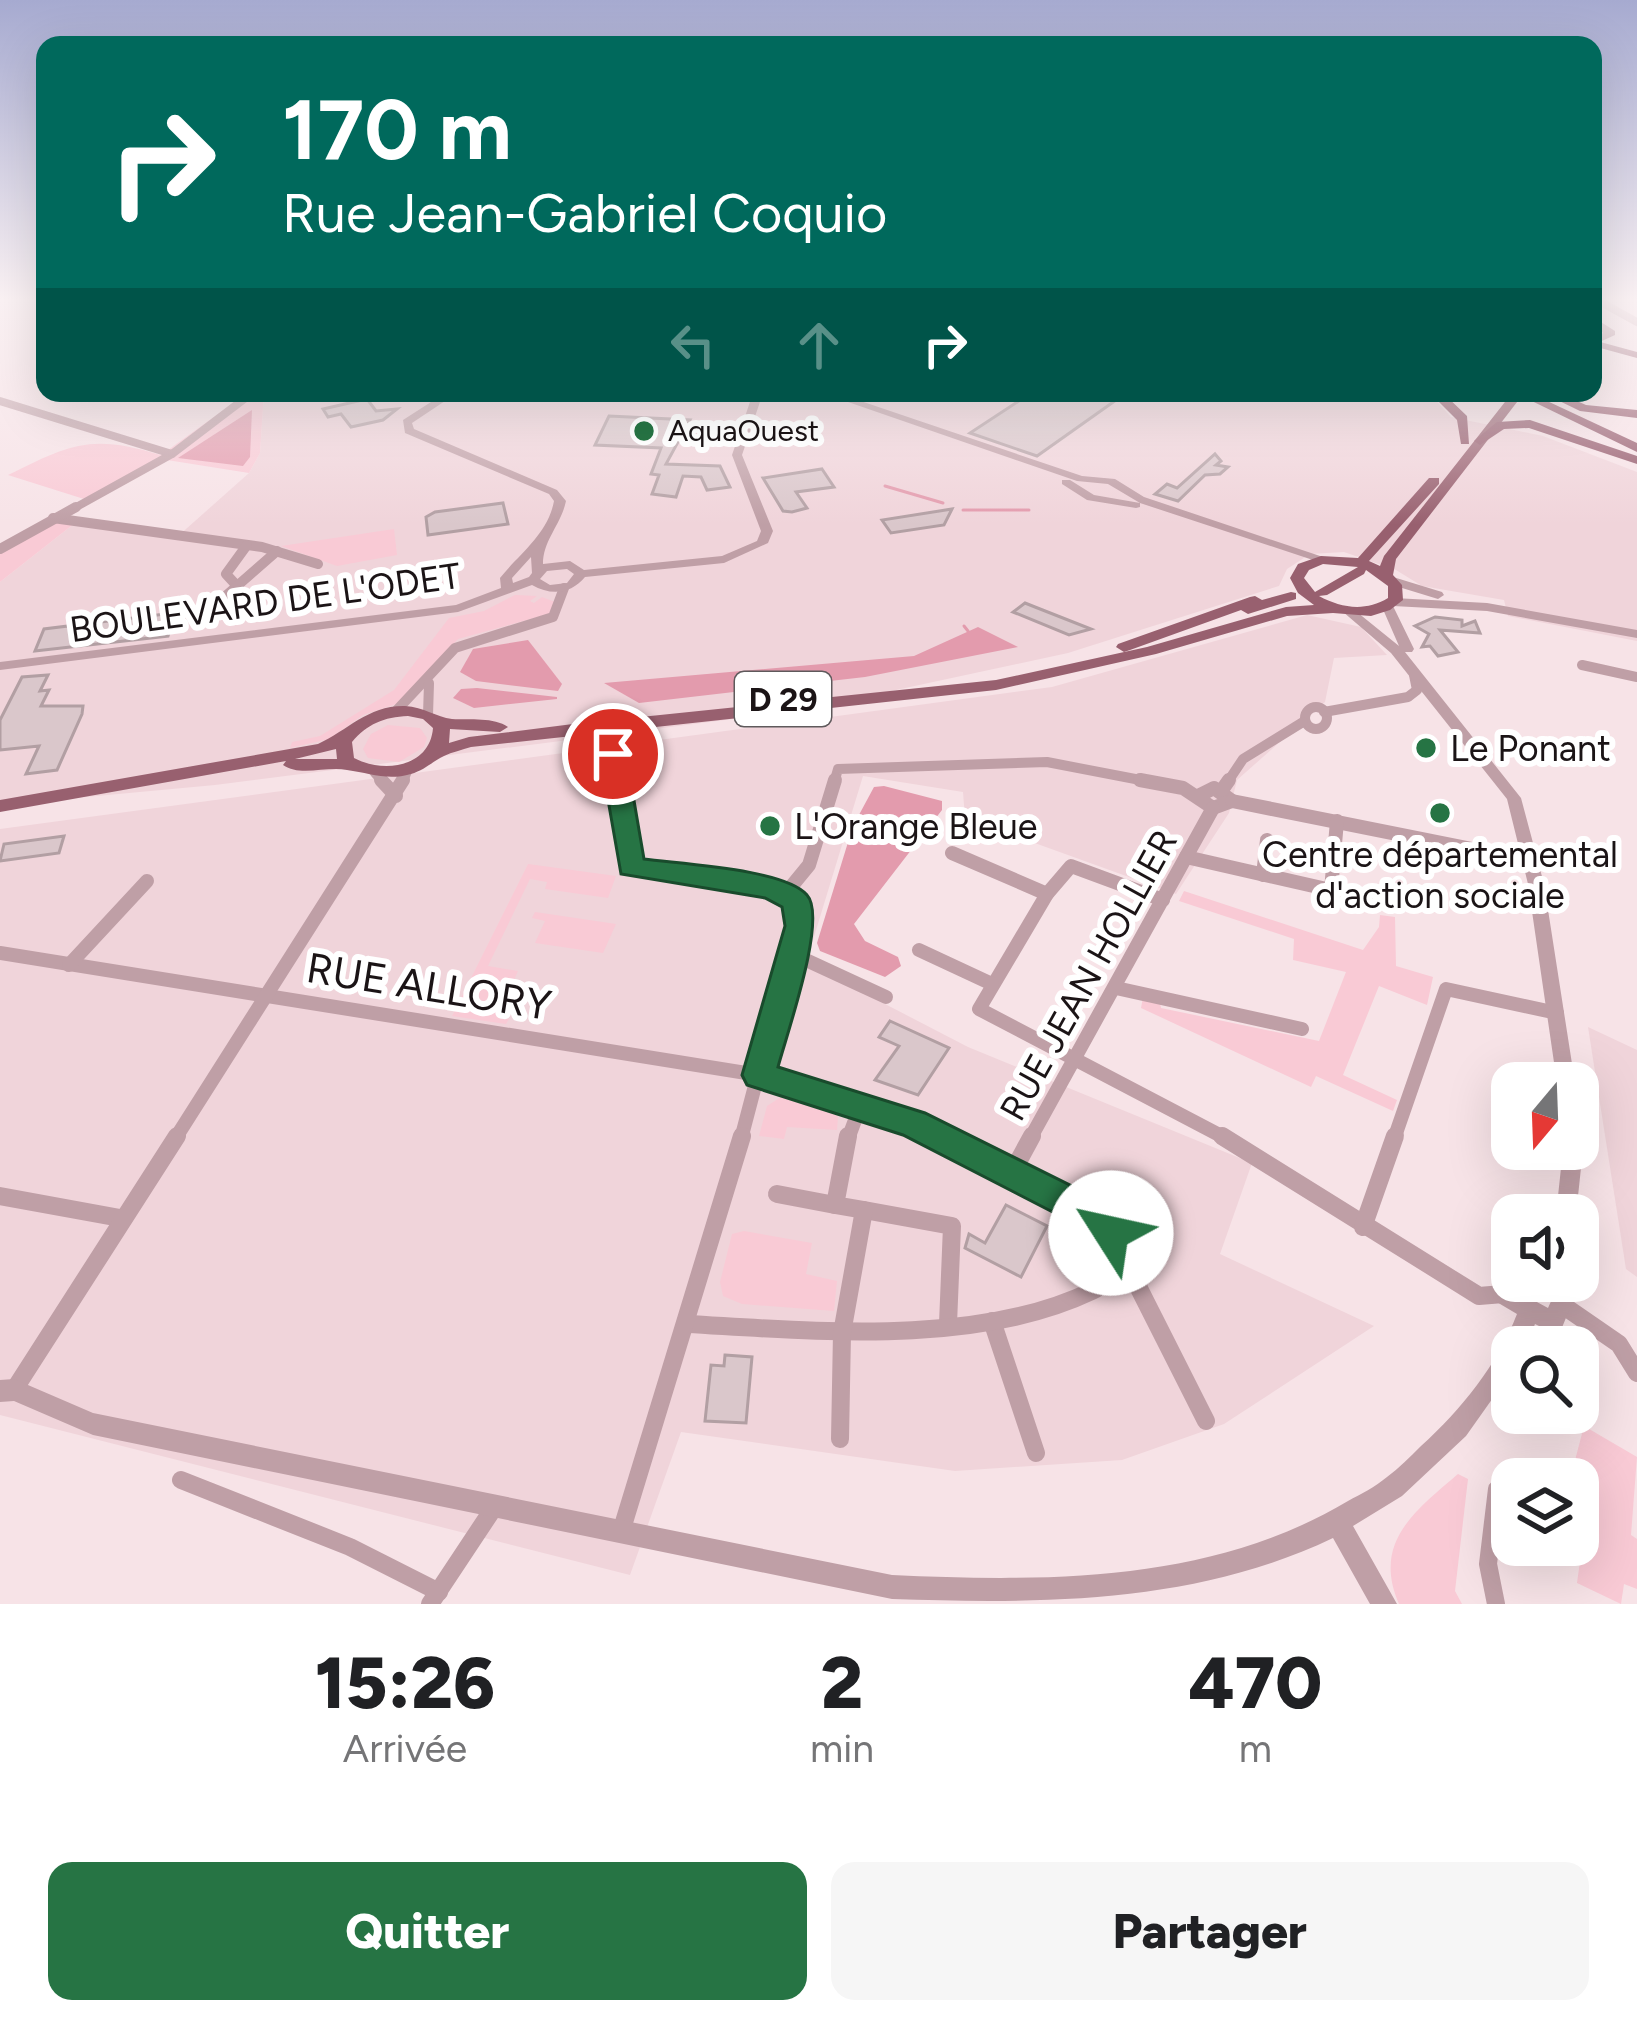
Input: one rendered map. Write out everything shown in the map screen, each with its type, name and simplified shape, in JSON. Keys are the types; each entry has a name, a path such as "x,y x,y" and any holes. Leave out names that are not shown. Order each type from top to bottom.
{"highway":[{"path":"1445,402 1466,424 1472,441 1501,424 1530,424 1637,460"},
{"path":"1557,402 1637,448"},
{"path":"1559,402 1637,438"},
{"path":"1564,402 1637,414"}],"main road":[{"path":"1118,653 1266,616 1391,604 1398,591 1390,578 1389,560 1500,402"},
{"path":"1319,590 1363,564 1511,402"},
{"path":"1342,609 1296,587 1331,559 1362,548 1409,495 1498,417"},
{"path":"1363,564 1440,471"},
{"path":"1331,559 1390,578"},
{"name":"D 29","path":"435,753 469,742 573,729 953,691 1118,653 1296,587"},
{"name":"D 29","path":"434,719 528,725 940,682 1118,653"},
{"path":"0,806 322,748 345,738 362,722 396,711 434,719 443,739 435,753 408,769 375,773 349,764 168,779"},
{"path":"345,738 342,750 349,764"}],"street":[{"path":"0,401 172,454"},
{"path":"0,549 172,454 240,402"},
{"path":"436,402 407,422 409,431 553,492 560,501 560,512 537,546 506,578 507,589"},
{"path":"537,546 535,576 548,589 564,588 581,574 724,559 762,543 767,531 736,455 756,402"},
{"path":"836,402 1085,484 1111,481 1120,496 1276,556 1296,587"},
{"path":"853,402 1085,484 1091,498 1120,496 1331,559"},
{"path":"52,518 247,545 318,564"},
{"path":"238,587 226,574 247,545"},
{"path":"537,546 581,574"},
{"path":"213,607 277,551"},
{"name":"BOULEVARD DE L'ODET","path":"0,666 340,627 458,608 564,564"},
{"path":"1390,578 1487,607 1637,634"},
{"path":"396,711 463,643 537,626 554,616 565,600 564,588"},
{"path":"1487,607 1391,604 1390,622 1409,652 1504,767 1525,806 1563,1062"},
{"path":"1342,609 1376,630 1510,790 1530,856"},
{"path":"1582,665 1637,677"},
{"path":"786,893 808,865 838,769 1047,762 1200,795 1214,808 1227,795 1243,759 1304,722 1326,727 1331,719 1324,712 1410,697 1418,685 1411,669"},
{"path":"428,683 434,719"},
{"path":"611,743 632,867 786,893 801,911 793,954 688,1324 621,1532"},
{"path":"0,953 263,996 396,796 408,769"},
{"path":"375,773 396,796"},
{"path":"1200,795 1208,789 1336,821 1530,856"},
{"name":"RUE JEAN HOLLIER","path":"1013,1172 1214,808"},
{"path":"1186,857 1331,890 1336,821"},
{"path":"1263,875 1268,840"},
{"path":"952,853 1047,894"},
{"path":"1163,900 1070,866 1047,894 992,983 979,1009 982,1016 1272,1164 1363,1227 1478,1296 1491,1291"},
{"path":"70,965 147,881"},
{"path":"919,950 992,983"},
{"path":"793,954 886,997"},
{"path":"1116,988 1302,1029"},
{"path":"1363,1227 1446,988 1557,1013"},
{"name":"RUE ALLORY","path":"7,1390 263,996 759,1075 861,1104 1013,1172 1087,1211 1111,1233 1206,1421"},
{"path":"835,1204 851,1123 861,1104"},
{"path":"777,1194 952,1226 948,1324"},
{"path":"0,1196 120,1218"},
{"path":"840,1439 842,1333 864,1210"},
{"path":"688,1324 842,1333 992,1321 1097,1290 1120,1256"},
{"path":"1522,1302 1553,1323 1558,1302"},
{"path":"1570,1302 1619,1344 1637,1372"},
{"path":"1523,1326 1529,1310"},
{"path":"992,1321 1036,1453"},
{"path":"7,1390 93,1424 493,1509 873,1583 984,1595 1111,1592 1187,1581 1251,1562 1338,1523 1385,1493 1441,1444 1491,1387"},
{"path":"182,1480 350,1547 434,1598 493,1509"},
{"path":"1338,1523 1384,1604"},
{"path":"1492,1566 1496,1604"}],"shaded area":[{"path":"235,402 263,402 260,453 249,473 167,460 75,510 63,522 75,523 0,582 0,554 84,499 8,475 83,445 117,445 161,455"},
{"path":"263,402 1437,402 1451,417 1543,436 1637,472 1637,641 1508,616 1504,600 1422,586 1396,570 1344,552 1310,554 1287,569 1279,586 1068,653 803,710 215,785 0,805 0,582 75,523 177,537 249,473 260,453"},
{"path":"252,410 250,457 243,466 178,458"},
{"path":"394,529 397,555 337,566 281,546"},
{"path":"515,595 537,596 530,601 534,603 542,597 555,602 549,614 458,639 399,703 363,715 329,739 290,748 292,742 320,736 394,690 449,618 484,611"},
{"path":"1307,615 1361,627 1387,655 1334,658 1325,702 1237,780 1229,813 1176,894 965,818 963,792 863,776 806,963 968,1047 1252,1163 1220,1254 1374,1326 1224,1424 1122,1460 955,1471 681,1432 630,1575 0,1415 0,829 1052,687"},
{"path":"978,627 1018,647 865,677 639,703 604,683 914,656"},
{"path":"528,640 562,684 558,691 476,681 460,672 473,649"},
{"path":"461,689 557,699 474,708 453,698"},
{"path":"388,725 420,728 427,738 424,747 399,762 368,758 363,749 371,734"},
{"path":"874,787 942,801 942,810 854,924 865,941 898,957 901,966 885,977 820,951 817,943 853,826"},
{"path":"528,864 616,876 608,898 545,889 547,882 530,879 488,966 518,971 498,1017 509,1019 506,1024 452,1016"},
{"path":"1184,891 1363,950 1379,927 1380,915 1395,917 1396,966 1433,977 1427,1005 1379,986 1343,1075 1397,1100 1393,1111 1316,1076 1311,1087 1141,1008 1143,997 1160,1002 1161,1008 1319,1041 1346,972 1293,960 1294,939 1179,901"},
{"path":"535,912 616,924 603,953 535,943 545,921 532,918"},
{"path":"1588,1027 1637,1050 1637,1277 1626,1269 1599,1097 1599,1062 1593,1062"},
{"path":"781,1097 825,1107 838,1117 837,1130 787,1127 784,1139 759,1136 767,1106"},
{"path":"744,1231 812,1243 806,1274 837,1281 834,1311 742,1304 723,1296 720,1282 732,1234"},
{"path":"1582,1434 1598,1434 1637,1457 1631,1535 1637,1539 1637,1589 1624,1584 1621,1604 1577,1583 1579,1566 1599,1566 1599,1458 1576,1458"},
{"path":"1458,1474 1468,1479 1455,1591 1462,1604 1399,1604 1392,1582 1394,1545 1413,1515"}],"building":[{"path":"369,402 376,411 397,409 383,420 351,427 341,414 328,417 323,409"},
{"path":"1017,402 1113,402 1037,456 970,433"},
{"path":"609,416 690,420 666,464 720,466 730,487 707,490 701,477 683,476 676,497 652,494 659,475 651,474 661,448 595,445"},
{"path":"1215,454 1221,461 1216,465 1228,467 1220,474 1205,475 1178,501 1155,494 1167,484 1177,488"},
{"path":"822,469 834,487 796,492 807,508 792,512 783,511 763,478"},
{"path":"503,503 508,524 428,535 426,517 435,512"},
{"path":"952,509 944,525 891,533 882,520"},
{"path":"1025,603 1091,629 1069,635 1013,612"},
{"path":"165,614 174,617 168,636 35,651 44,629"},
{"path":"1435,617 1462,620 1462,626 1475,621 1480,633 1440,630 1458,652 1438,656 1430,646 1422,647 1429,634 1415,626"},
{"path":"48,675 40,691 49,690 41,706 83,706 82,714 57,770 26,774 39,746 0,750 0,720 22,677"},
{"path":"64,836 59,853 0,861 4,844"},
{"path":"890,1021 949,1048 918,1095 875,1080 899,1046 879,1037"},
{"path":"1006,1205 1047,1226 1021,1277 965,1248 969,1234 985,1243"},
{"path":"725,1355 752,1357 746,1423 705,1421 711,1365 724,1366"}],"waterway":[{"path":"885,486 943,503"},
{"path":"963,510 1029,510"},
{"path":"964,626 968,631"}],"place":[{"name":"AquaOuest","path":"644,431"},
{"name":"Le Ponant","path":"1426,748"},
{"name":"Centre départemental d'action sociale","path":"1440,813"},
{"name":"L'Orange Bleue","path":"770,826"}],"route":[{"path":"613,754 632,867 771,889 786,893 801,911 759,1075 842,1097 913,1123 1087,1211 1111,1233"}]}
